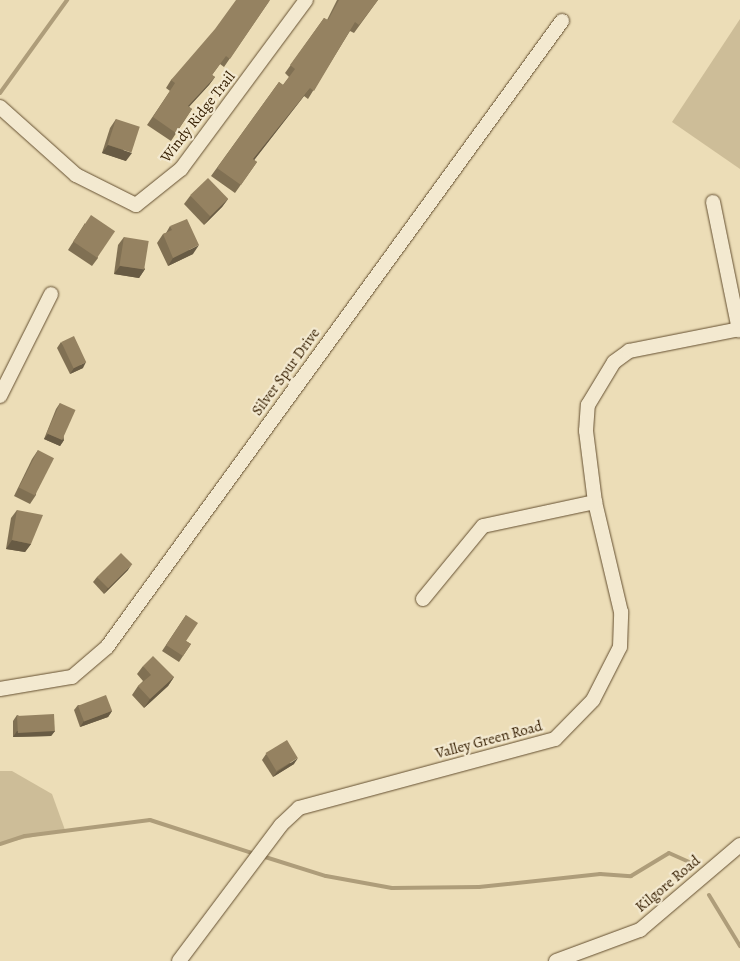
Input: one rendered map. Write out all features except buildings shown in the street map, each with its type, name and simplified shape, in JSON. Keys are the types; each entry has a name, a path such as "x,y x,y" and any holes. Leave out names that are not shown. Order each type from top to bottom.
{"street":[{"name":"Windy Ridge Trail","path":"0,107 76,175 136,205 181,170 306,0"},
{"name":"Silver Spur Drive","path":"0,689 72,676 107,648 562,21"},
{"path":"713,202 739,330"},
{"path":"0,396 51,294"},
{"name":"Valley Green Road","path":"178,961 281,824 299,808 555,739 570,726 606,681 620,647 616,578 595,502 586,431 588,405 614,362 629,351 739,330"},
{"path":"424,599 483,526 595,502"},
{"name":"Kilgore Road","path":"556,961 640,930 740,845"}],"shaded area":[{"path":"740,19 740,169 672,122"},
{"path":"0,771 12,771 52,794 65,830 0,844"}],"waterway":[{"path":"0,93 67,0"},
{"path":"0,844 25,836 150,820 255,854"},
{"path":"262,856 326,876 392,888 479,887 600,874 631,876 669,853 694,864"},
{"path":"709,895 740,946"}]}
